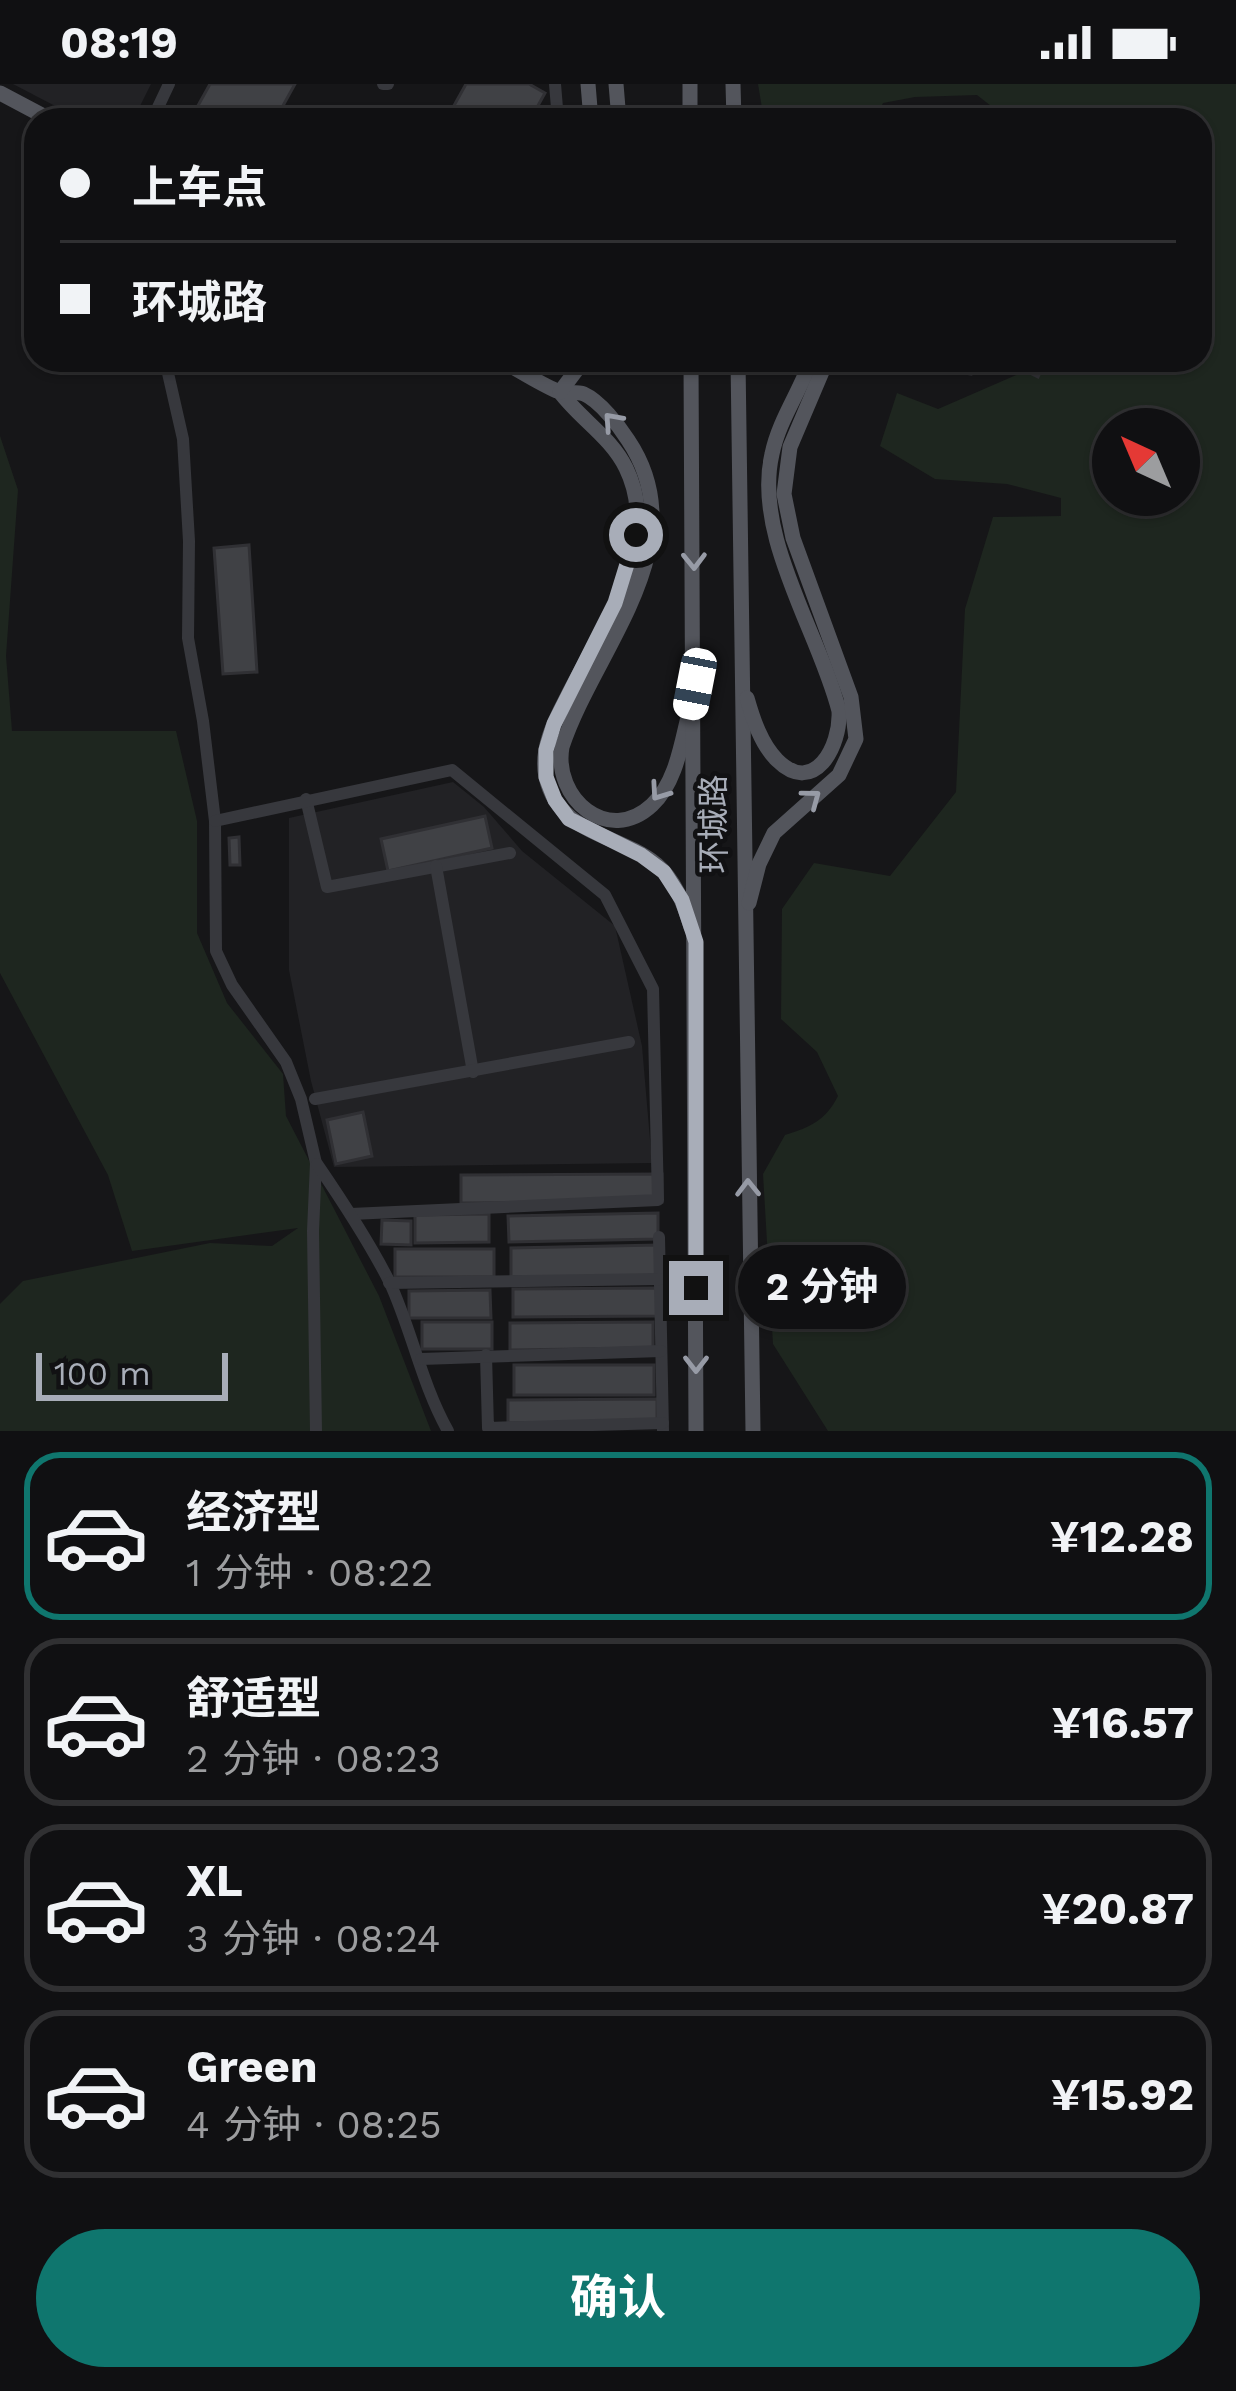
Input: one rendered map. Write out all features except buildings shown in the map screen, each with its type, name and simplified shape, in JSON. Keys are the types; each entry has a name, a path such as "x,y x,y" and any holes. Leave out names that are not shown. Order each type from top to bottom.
{"main road":[{"path":"0,93 28,108"},
{"path":"521,372 560,392 625,465 634,490 637,525 623,584 549,738 546,777 569,819 641,855 664,872 682,900 696,947"},
{"path":"560,392 575,372"},
{"name":"环城路","path":"692,372 696,1431"},
{"name":"环城路","path":"738,372 753,1431"},
{"path":"742,678 759,732 776,759 800,770 817,768 827,760 838,737 839,711 778,543 769,495 775,444 806,372"},
{"path":"743,935 757,871 774,833 839,775 856,739 851,697 793,538 784,494 790,447 822,372"},
{"path":"560,392 585,394 624,434 646,476 652,513 648,556 635,596 562,747 562,778 578,805 594,816 618,820 638,815 653,804 674,770 695,682"}],"street":[{"path":"169,372 183,440 188,638 215,821 216,951 232,985 286,1062 301,1099 316,1162 316,1431"},
{"path":"215,821 452,770 605,895 653,988 658,1200 351,1214"},
{"path":"306,799 327,887 510,853"},
{"path":"436,866 473,1072"},
{"path":"315,1099 629,1042"},
{"path":"316,1162 389,1283 421,1359 434,1408 448,1431"},
{"path":"486,1355 488,1428 663,1427 659,1237"},
{"path":"389,1283 660,1279"},
{"path":"421,1359 661,1351"}],"shaded area":[{"path":"13,84 151,84 139,108 59,108"},
{"path":"758,84 1236,84 1236,1431 828,1431 773,1344 763,1174 785,1135 817,1122 838,1096 817,1052 781,1019 782,909 814,863 890,876 956,792 965,609 993,517 1061,516 1061,498 1007,484 935,479 880,446 897,393 938,409 1023,372 1212,372 1212,108 994,108 977,95 883,103 881,108 762,108"},
{"path":"0,436 18,490 6,656 12,731 176,731 197,821 197,933 227,1003 283,1074 286,1116 379,1296 431,1431 0,1431 0,1304 23,1281 210,1243 272,1246 298,1228 132,1251 108,1175 0,973"},
{"path":"453,782 484,807 522,851 615,926 642,1046 652,1163 334,1167 289,970 289,818"}],"route":[{"path":"636,535 615,603 554,724 544,766 550,789 569,819 647,858 668,877 682,900 696,942 696,1288"}]}
